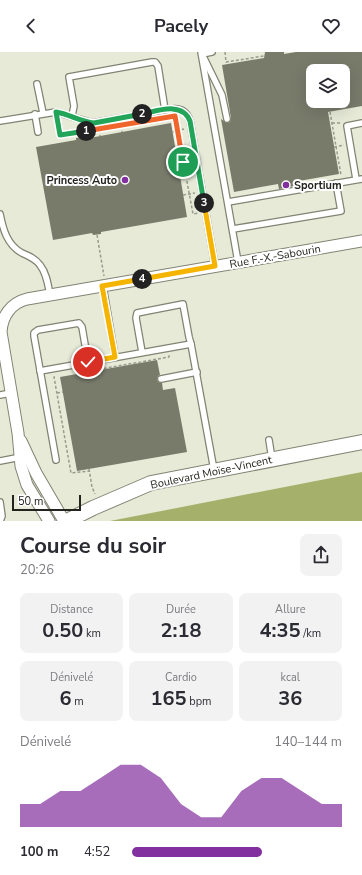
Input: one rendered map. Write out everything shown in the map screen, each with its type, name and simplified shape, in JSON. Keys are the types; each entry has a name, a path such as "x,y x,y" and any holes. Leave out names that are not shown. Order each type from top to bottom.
{"street":[{"name":"Rue F.-X.-Sabourin","path":"66,521 24,456 5,394 1,322 9,309 19,302 104,282 215,266 362,240"},
{"name":"Boulevard Moïse-Vincent","path":"66,521 100,504 151,483 362,442"},
{"name":"Rue F.-X.-Sabourin","path":"24,456 22,471 27,485 49,521"}],"lane":[{"path":"202,53 212,52"},
{"path":"202,53 222,95 227,118"},
{"path":"202,53 238,262"},
{"path":"72,116 74,106 69,77 152,62 155,62 158,66 165,110"},
{"path":"37,84 42,113"},
{"path":"0,121 35,114 56,112 94,123 175,109 186,114 190,121 215,266"},
{"path":"35,114 38,132"},
{"path":"228,202 359,179 347,126 362,123"},
{"path":"233,230 341,211 336,183"},
{"path":"0,214 3,229 10,243 16,250 35,260 42,268 47,279 50,295"},
{"path":"104,282 115,357"},
{"path":"142,352 136,318 137,314 183,304 189,337 192,344 214,470"},
{"path":"56,460 34,336 35,331 79,323 82,327 88,362"},
{"path":"40,371 192,344"},
{"path":"161,378 197,372"},
{"path":"269,440 272,459"},
{"path":"0,461 24,456"},
{"path":"0,502 2,516 0,521"}],"path":[{"path":"225,52 226,62 264,56"},
{"path":"56,112 60,135 98,129 100,136"},
{"path":"330,112 335,147 342,177"},
{"path":"175,116 193,214"},
{"path":"120,125 122,132"},
{"path":"78,127 80,137"},
{"path":"90,130 91,138"},
{"path":"172,132 178,130"},
{"path":"183,195 189,194"},
{"path":"97,234 104,282"},
{"path":"88,371 169,356"},
{"path":"60,376 54,377 71,474 90,470 92,487 96,494"},
{"path":"57,393 63,392"}],"green space":[{"path":"362,472 362,521 110,521"}],"building":[{"path":"265,52 284,52 284,54 296,52 362,52 362,106 328,112 339,174 293,182 294,186 279,189 278,184 234,192 221,119 227,123 230,122 231,118 222,65 264,58"},
{"path":"171,123 187,217 101,232 101,234 93,235 92,233 53,240 36,147 76,140 76,138 84,137 84,139"},
{"path":"157,360 160,375 157,379 158,382 162,383 163,390 175,388 187,452 77,471 60,377"}],"place":[{"name":"Princess Auto","path":"125,180"},
{"name":"Sportium","path":"286,185"}],"route":[{"path":"88,362 115,357 102,286 215,266 190,121 186,114 180,110 172,109 94,123 65,113 56,112 60,135 175,116 183,162"}]}
